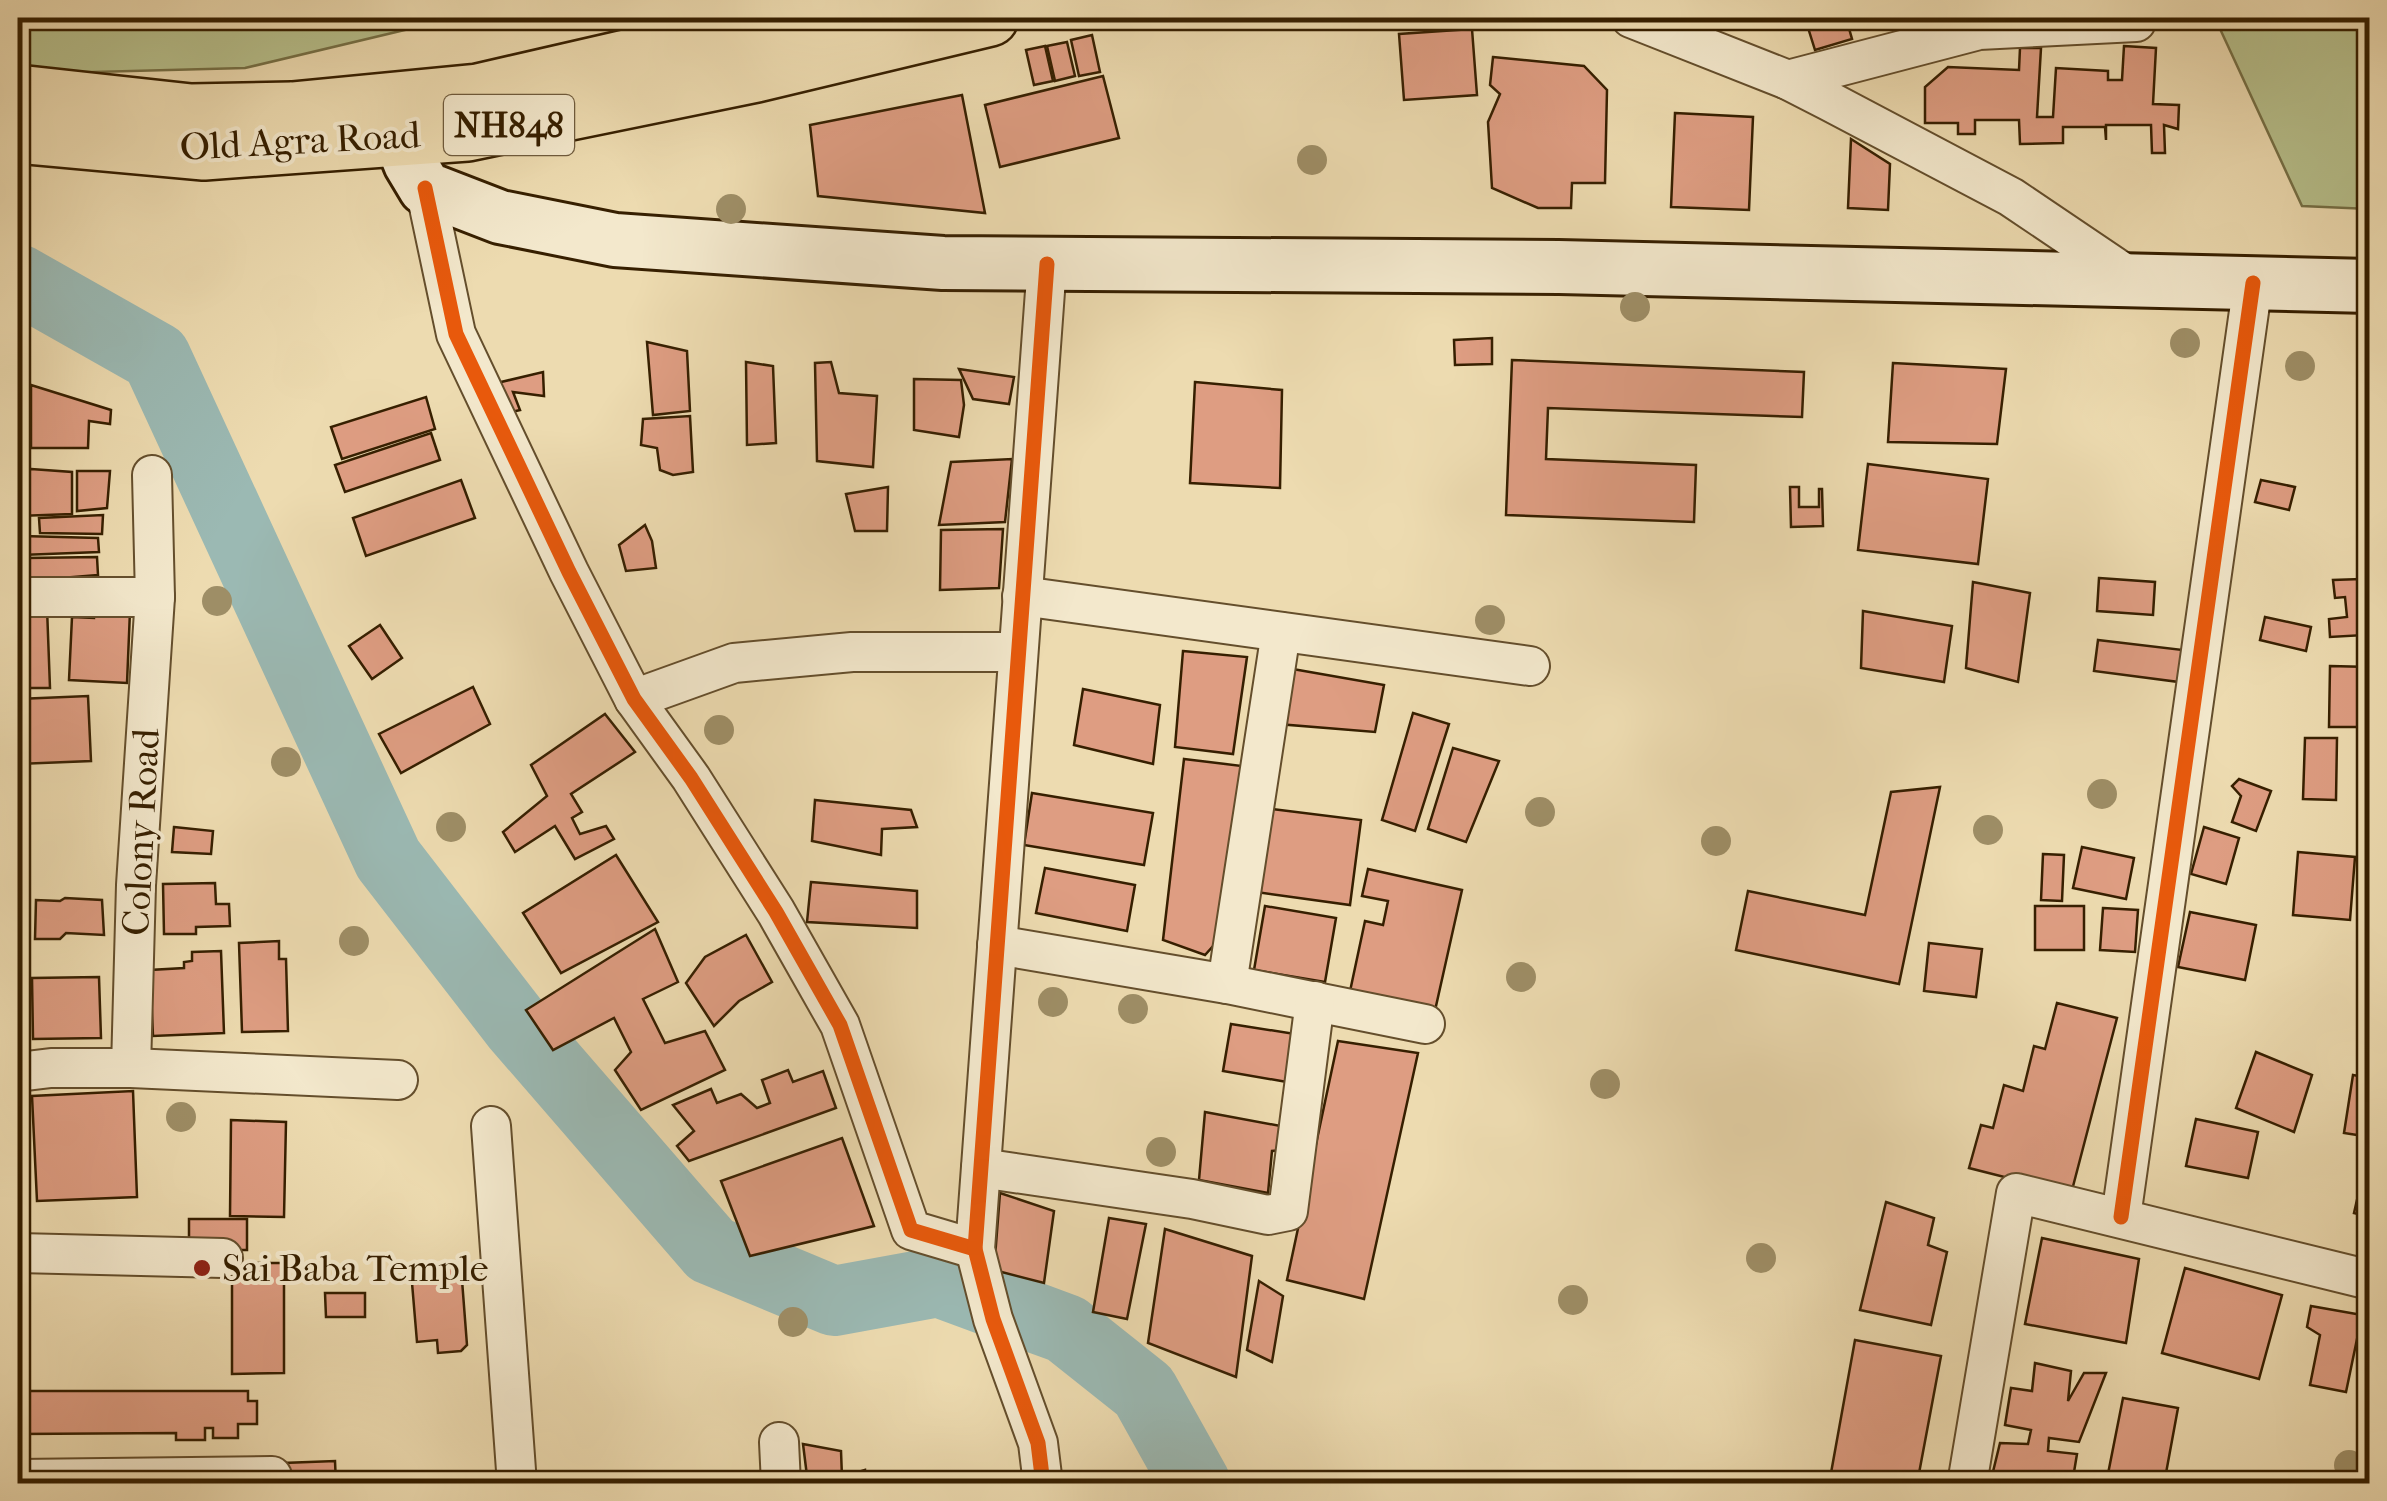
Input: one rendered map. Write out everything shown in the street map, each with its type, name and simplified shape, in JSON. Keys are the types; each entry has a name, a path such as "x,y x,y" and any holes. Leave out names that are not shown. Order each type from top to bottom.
{"highway":[{"name":"Old Agra Road","path":"18,135 204,152 398,119 478,92 800,18"},
{"name":"Old Agra Road","path":"18,92 191,112 292,110 398,119 467,133 756,74 990,18"}],"main road":[{"path":"398,119 410,163 425,188 500,216 616,240 943,263 1559,268 2370,286"}],"street":[{"path":"1631,18 1788,80 2011,197 2134,280"},
{"path":"1788,80 1979,30 2136,22"},
{"path":"425,188 456,334 568,572 634,700 702,794 776,912 840,1025 911,1230 975,1248"},
{"path":"1043,1484 1038,1443 993,1318 975,1248 1047,264"},
{"path":"2122,1217 2253,283"},
{"name":"Colony Road","path":"131,1068 136,886 156,598 152,475"},
{"path":"1022,596 1530,666"},
{"path":"18,597 156,598"},
{"path":"1227,984 1281,632"},
{"path":"634,700 734,663 852,652 1017,652"},
{"path":"997,945 1227,984 1425,1024"},
{"path":"981,1168 1268,1215 1288,1211 1314,1001"},
{"path":"18,1072 131,1068 398,1080"},
{"path":"491,1126 517,1484"},
{"path":"1967,1484 2016,1193 2370,1280"},
{"path":"18,1253 223,1258"},
{"path":"779,1442 781,1484"},
{"path":"18,1479 272,1476"}],"green space":[{"path":"18,18 455,18 245,68 18,74"},
{"path":"2215,18 2369,18 2369,209 2302,206"}],"building":[{"path":"1805,18 1846,18 1852,39 1815,50"},
{"path":"1472,29 1477,95 1404,100 1399,34"},
{"path":"1092,35 1100,72 1079,76 1071,40"},
{"path":"1067,42 1075,76 1055,81 1047,46"},
{"path":"1045,46 1053,81 1034,85 1026,50"},
{"path":"2124,46 2156,48 2153,104 2179,105 2178,129 2164,125 2165,153 2152,153 2151,125 2106,125 2106,140 2105,127 2063,127 2063,143 2020,144 2019,120 1975,120 1975,134 1958,134 1958,123 1925,123 1925,87 1948,67 2019,70 2020,48 2041,48 2037,117 2053,117 2056,68 2108,71 2108,80 2122,80"},
{"path":"1493,57 1584,66 1607,90 1605,183 1572,183 1571,208 1538,208 1492,188 1488,122 1500,94 1490,85"},
{"path":"1103,76 1119,138 1000,167 985,105"},
{"path":"962,95 985,213 818,196 810,125"},
{"path":"1675,113 1753,117 1749,210 1671,207"},
{"path":"1851,139 1890,164 1888,210 1848,208"},
{"path":"1492,338 1492,364 1455,365 1454,340"},
{"path":"647,342 687,351 690,411 653,415"},
{"path":"1512,360 1804,372 1802,417 1548,408 1546,459 1696,465 1694,522 1506,515"},
{"path":"746,362 773,366 776,443 747,445"},
{"path":"831,362 839,393 877,396 873,467 817,461 815,363"},
{"path":"1893,363 2006,369 1997,444 1888,442"},
{"path":"959,369 1014,377 1009,404 973,399"},
{"path":"543,372 544,396 513,392 520,410 503,414 497,383"},
{"path":"914,379 961,380 964,405 959,437 914,430"},
{"path":"1195,382 1282,390 1280,488 1190,483"},
{"path":"31,385 111,410 110,424 89,421 88,448 31,448"},
{"path":"426,397 435,429 342,459 331,427"},
{"path":"690,416 693,472 673,475 660,470 657,448 641,445 643,419"},
{"path":"431,433 440,460 345,492 335,465"},
{"path":"1012,459 1005,522 939,525 951,462"},
{"path":"1868,464 1988,479 1978,564 1858,550"},
{"path":"31,469 72,472 72,514 18,516 18,479"},
{"path":"77,471 110,471 107,508 77,511"},
{"path":"461,480 475,518 366,556 353,518"},
{"path":"2261,480 2295,487 2289,510 2255,502"},
{"path":"888,487 887,531 855,531 846,494"},
{"path":"1790,487 1799,487 1799,507 1819,507 1822,489 1823,526 1791,527"},
{"path":"103,515 102,534 40,533 39,518"},
{"path":"645,525 656,568 626,571 619,545"},
{"path":"1003,529 999,588 940,590 941,530"},
{"path":"22,536 98,538 99,552 21,555"},
{"path":"97,557 98,575 24,581 26,558"},
{"path":"2099,578 2155,582 2153,615 2097,611"},
{"path":"2361,579 2361,589 2370,588 2370,648 2364,648 2364,635 2330,637 2329,619 2347,617 2345,597 2335,598 2333,580"},
{"path":"1973,582 2030,593 2018,682 1966,668"},
{"path":"95,602 130,611 127,683 69,680 72,617 94,618"},
{"path":"18,608 47,608 50,688 18,688"},
{"path":"1863,611 1952,626 1944,682 1861,668"},
{"path":"2265,617 2311,627 2306,651 2260,640"},
{"path":"380,625 402,658 372,679 349,646"},
{"path":"2098,640 2183,650 2179,682 2094,671"},
{"path":"1183,651 1247,657 1233,754 1175,747"},
{"path":"2330,666 2370,667 2370,727 2329,727"},
{"path":"1287,668 1384,685 1375,732 1278,724"},
{"path":"473,687 490,724 401,773 379,734"},
{"path":"1083,689 1160,705 1153,764 1074,745"},
{"path":"88,696 91,761 18,764 18,699"},
{"path":"1413,713 1449,724 1415,831 1382,820"},
{"path":"605,714 635,752 571,794 582,812 572,818 580,834 606,826 614,839 575,859 555,826 515,852 503,832 547,796 531,765"},
{"path":"2305,738 2337,738 2336,800 2303,799"},
{"path":"1453,748 1499,761 1466,842 1428,829"},
{"path":"1184,759 1242,766 1222,936 1205,955 1163,940"},
{"path":"2359,767 2370,767 2370,801 2358,801"},
{"path":"2239,779 2271,791 2256,831 2232,822 2241,796 2232,786"},
{"path":"1940,787 1899,984 1736,950 1748,891 1865,915 1891,792"},
{"path":"1032,793 1153,813 1144,865 1024,845"},
{"path":"815,800 911,810 917,827 882,829 881,855 812,841"},
{"path":"1272,809 1361,820 1350,905 1256,892"},
{"path":"174,827 213,831 211,854 172,852"},
{"path":"2204,827 2239,838 2226,884 2191,874"},
{"path":"2082,847 2134,858 2126,899 2073,888"},
{"path":"2298,852 2355,857 2350,920 2293,915"},
{"path":"2043,854 2064,855 2062,901 2041,900"},
{"path":"616,855 658,922 561,973 523,913"},
{"path":"1045,868 1135,885 1127,931 1036,913"},
{"path":"1368,869 1462,890 1434,1015 1349,996 1365,921 1383,925 1388,901 1362,896"},
{"path":"811,882 917,891 917,928 807,922"},
{"path":"215,883 216,904 229,904 230,926 196,927 196,934 164,934 163,884"},
{"path":"36,900 102,900 104,935 66,933 60,939 35,939"},
{"path":"1265,906 1336,918 1325,982 1254,970"},
{"path":"2035,906 2084,906 2084,950 2035,950"},
{"path":"2103,908 2138,910 2135,952 2100,950"},
{"path":"2190,912 2256,925 2245,980 2178,967"},
{"path":"655,929 678,982 643,999 665,1043 705,1031 725,1070 641,1110 615,1070 631,1052 614,1018 553,1050 526,1010"},
{"path":"746,935 772,982 739,1001 714,1026 686,983 705,957"},
{"path":"279,941 279,959 286,959 288,1031 242,1032 239,943"},
{"path":"1929,943 1982,949 1976,997 1924,991"},
{"path":"221,951 224,1033 153,1036 150,970 184,968 184,962 192,961 192,952"},
{"path":"99,977 101,1038 33,1039 32,978"},
{"path":"2057,1003 2117,1018 2071,1194 1969,1168 1981,1125 1993,1128 2004,1085 2023,1091 2034,1046 2045,1049"},
{"path":"1231,1024 1295,1034 1287,1082 1223,1071"},
{"path":"1338,1041 1418,1053 1364,1299 1287,1280"},
{"path":"2256,1052 2312,1075 2294,1132 2236,1108"},
{"path":"788,1070 793,1082 823,1071 836,1108 689,1161 677,1146 694,1131 673,1105 711,1089 717,1103 741,1094 757,1108 770,1103 762,1080"},
{"path":"2353,1075 2370,1078 2370,1137 2344,1133"},
{"path":"133,1091 137,1197 37,1201 32,1096"},
{"path":"1205,1112 1286,1127 1284,1150 1272,1151 1268,1193 1199,1180"},
{"path":"2196,1119 2258,1132 2248,1178 2186,1166"},
{"path":"231,1120 286,1122 284,1217 230,1216"},
{"path":"842,1138 874,1226 750,1256 721,1181"},
{"path":"2366,1160 2370,1161 2370,1217 2354,1213"},
{"path":"1000,1193 1054,1211 1044,1283 994,1270"},
{"path":"1886,1202 1934,1218 1928,1245 1947,1252 1931,1325 1860,1310"},
{"path":"1109,1218 1146,1224 1127,1319 1093,1312"},
{"path":"189,1219 247,1219 247,1250 189,1250"},
{"path":"1165,1229 1252,1256 1236,1377 1148,1343"},
{"path":"2042,1238 2139,1259 2126,1343 2025,1324"},
{"path":"232,1263 284,1263 284,1373 232,1374"},
{"path":"461,1267 467,1345 461,1351 438,1353 437,1340 417,1342 411,1271"},
{"path":"2185,1268 2282,1295 2259,1379 2162,1353"},
{"path":"1259,1281 1283,1296 1272,1362 1247,1350"},
{"path":"325,1293 365,1293 365,1317 326,1317"},
{"path":"2311,1306 2362,1315 2346,1392 2310,1385 2320,1335 2307,1327"},
{"path":"1855,1340 1941,1356 1917,1484 1887,1484 1831,1473"},
{"path":"2035,1363 2071,1371 2068,1401 2084,1373 2106,1373 2079,1442 2049,1438 2048,1451 2077,1454 2072,1484 1990,1484 2000,1443 2028,1444 2031,1430 2005,1425 2011,1388 2032,1391"},
{"path":"18,1391 248,1391 248,1401 257,1401 257,1424 238,1424 238,1438 213,1438 213,1428 205,1428 205,1440 176,1440 176,1433 18,1434"},
{"path":"2123,1398 2178,1408 2164,1484 2106,1484"},
{"path":"803,1444 841,1451 842,1477 865,1470 866,1484 808,1484"},
{"path":"335,1461 336,1484 283,1484 283,1463"}],"waterway":[{"path":"18,279 156,357 388,859 517,1026 711,1250 834,1301 938,1282 1066,1329 1144,1391 1196,1484"}],"cycle path":[{"path":"425,188 456,334 634,699 691,778 776,912 840,1025 911,1230 975,1249"},
{"path":"1043,1484 1038,1443 993,1319 975,1249 1047,264"},
{"path":"2121,1217 2253,283"}],"place":[{"name":"Sai Baba Temple","path":"202,1268"}]}
